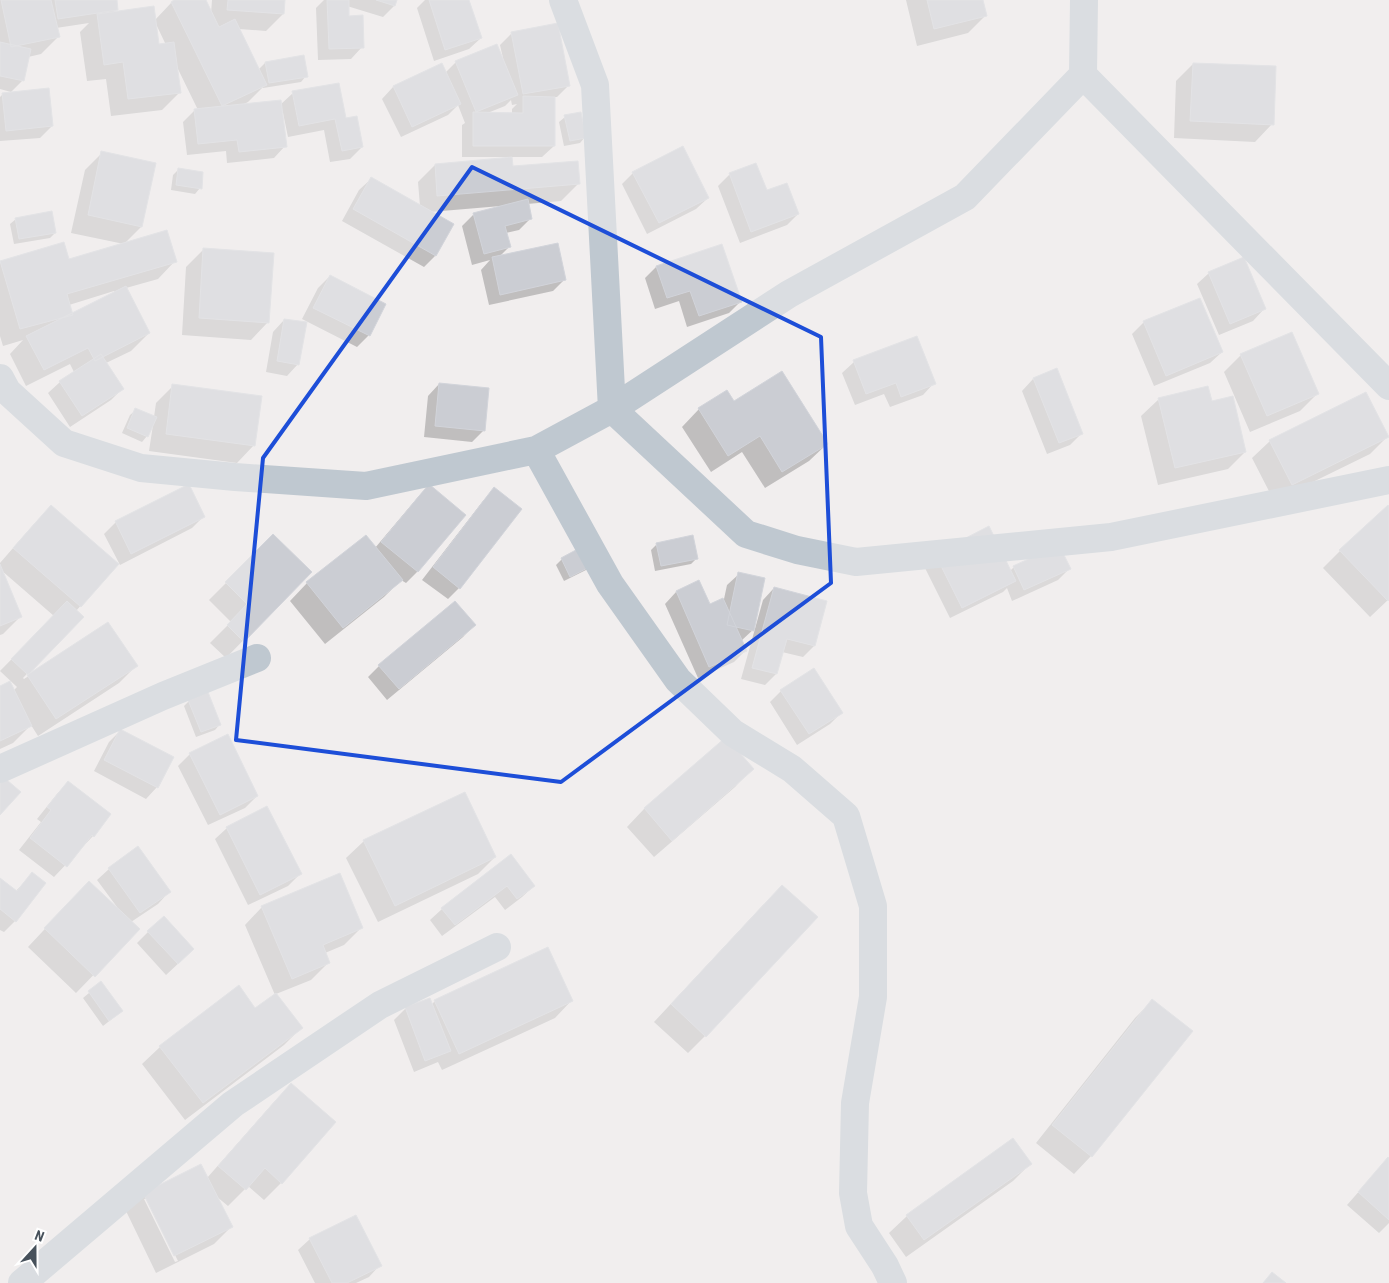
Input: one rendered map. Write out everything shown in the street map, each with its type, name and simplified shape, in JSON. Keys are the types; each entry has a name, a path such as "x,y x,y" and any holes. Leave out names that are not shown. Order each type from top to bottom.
{"street":[{"path":"563,0 595,84 612,409 746,534 797,550 856,562 1111,537 1389,480"},
{"path":"0,378 7,391 64,443 141,468 366,486 536,450 612,409 790,294 965,197 1083,75 1084,0"},
{"path":"1083,75 1389,386"},
{"path":"536,450 610,584 678,680 733,733 792,769 846,816 873,906 874,997 855,1103 852,1193 858,1226 885,1266 893,1283"},
{"path":"0,770 163,696 257,658"},
{"path":"22,1283 233,1104 380,1005 497,947"}],"highlighted area":[{"path":"472,167 821,337 831,583 561,782 236,740 263,458"}],"building":[{"path":"1,0 51,0 60,37 11,47"},
{"path":"55,0 117,0 118,10 58,19"},
{"path":"174,0 206,0 219,27 235,19 267,85 222,106 171,2"},
{"path":"228,0 285,0 284,14 227,10"},
{"path":"327,0 349,0 349,16 363,15 364,48 329,49"},
{"path":"376,0 397,0 395,6"},
{"path":"429,0 469,0 482,38 445,50"},
{"path":"927,0 983,0 987,16 934,29"},
{"path":"154,6 159,44 174,42 181,93 128,99 123,62 104,65 97,14"},
{"path":"558,23 570,86 523,94 511,32"},
{"path":"0,42 31,49 24,81 0,76"},
{"path":"497,44 518,95 476,112 455,61"},
{"path":"304,55 308,77 269,83 265,62"},
{"path":"442,63 461,104 412,127 393,86"},
{"path":"1193,63 1276,66 1274,125 1190,121"},
{"path":"339,83 346,118 357,116 363,147 342,151 335,119 299,126 292,91"},
{"path":"49,88 53,126 6,131 2,93"},
{"path":"523,96 555,97 555,146 473,146 473,112 523,113"},
{"path":"281,100 287,147 239,152 237,140 198,144 194,109"},
{"path":"581,112 586,138 570,141 564,115"},
{"path":"683,146 709,198 659,223 632,172"},
{"path":"101,151 156,163 142,227 88,215"},
{"path":"512,157 513,166 578,161 580,184 437,196 435,164"},
{"path":"756,163 767,190 787,183 799,214 751,232 729,173"},
{"path":"178,168 203,172 202,189 176,185"},
{"path":"371,177 454,224 436,256 353,209"},
{"path":"528,199 532,219 505,226 511,247 484,254 473,213"},
{"path":"52,211 56,233 19,239 15,218"},
{"path":"167,230 177,262 67,294 73,315 20,329 0,261 64,242 69,259"},
{"path":"558,243 566,280 500,295 492,257"},
{"path":"722,244 742,302 699,316 690,291 667,298 656,266"},
{"path":"203,248 274,253 269,323 199,318"},
{"path":"1244,257 1266,309 1230,324 1208,272"},
{"path":"330,275 386,304 370,336 313,308"},
{"path":"126,286 150,333 95,361 88,348 44,370 26,336"},
{"path":"1200,298 1223,352 1166,376 1143,321"},
{"path":"284,319 307,322 299,365 277,361"},
{"path":"1292,332 1319,394 1267,416 1240,354"},
{"path":"917,336 936,384 901,397 896,383 866,394 853,360"},
{"path":"101,354 124,389 82,416 59,381"},
{"path":"1057,368 1083,434 1059,443 1033,378"},
{"path":"782,371 828,444 782,472 760,436 728,456 698,408 727,390 734,401"},
{"path":"439,383 489,388 485,431 435,426"},
{"path":"172,384 262,396 255,446 166,434"},
{"path":"1208,386 1212,401 1233,396 1246,452 1175,468 1158,398"},
{"path":"1366,392 1389,437 1292,485 1269,440"},
{"path":"135,408 157,417 148,437 127,428"},
{"path":"189,484 205,517 131,554 115,521"},
{"path":"429,484 466,515 418,572 381,542"},
{"path":"494,487 522,509 460,589 433,567"},
{"path":"51,505 119,564 81,607 13,548"},
{"path":"1388,505 1389,600 1388,601 1339,550"},
{"path":"989,526 1016,581 962,608 935,554"},
{"path":"273,534 312,572 244,642 227,625 247,604 225,582"},
{"path":"366,535 403,580 343,628 306,582"},
{"path":"693,535 698,559 661,566 656,543"},
{"path":"587,544 597,563 570,577 561,558"},
{"path":"1059,545 1071,569 1024,590 1013,566"},
{"path":"0,564 22,617 0,626"},
{"path":"738,572 765,578 754,631 727,625"},
{"path":"699,580 710,604 723,598 747,651 709,667 676,591"},
{"path":"774,587 827,601 815,646 787,639 777,674 752,668"},
{"path":"67,601 84,617 28,675 11,659"},
{"path":"455,601 476,625 399,689 378,665"},
{"path":"108,622 138,666 56,719 27,675"},
{"path":"814,668 843,713 809,734 780,690"},
{"path":"10,681 32,726 0,741 0,686"},
{"path":"208,692 221,725 201,732 188,700"},
{"path":"120,729 174,757 158,788 104,760"},
{"path":"228,734 258,796 220,815 189,753"},
{"path":"726,737 754,769 672,841 644,808"},
{"path":"0,774 21,792 0,815"},
{"path":"68,781 111,814 94,837 92,835 67,867 30,838 51,810 47,807"},
{"path":"465,792 496,857 395,906 363,840"},
{"path":"267,806 302,874 260,895 226,827"},
{"path":"138,846 171,892 140,913 108,868"},
{"path":"511,854 535,886 517,899 507,886 455,925 441,908"},
{"path":"32,872 46,883 16,922 0,909 0,878 17,891"},
{"path":"340,873 363,928 323,945 330,963 292,979 261,906"},
{"path":"89,881 140,929 95,977 44,928"},
{"path":"782,885 818,917 706,1037 671,1004"},
{"path":"164,916 194,949 178,964 147,931"},
{"path":"548,947 573,1001 459,1054 434,1000"},
{"path":"101,981 123,1011 109,1021 88,991"},
{"path":"239,985 255,1008 276,993 303,1028 203,1103 159,1046"},
{"path":"430,998 451,1051 425,1061 405,1007"},
{"path":"1152,999 1193,1031 1092,1157 1052,1125"},
{"path":"291,1083 336,1122 282,1184 265,1168 246,1190 218,1166"},
{"path":"1013,1138 1032,1164 924,1240 906,1215"},
{"path":"1389,1158 1389,1220 1358,1192"},
{"path":"201,1164 233,1227 174,1256 143,1193"},
{"path":"356,1215 382,1266 347,1283 332,1283 309,1238"},
{"path":"1272,1272 1286,1283 1263,1283"}]}
